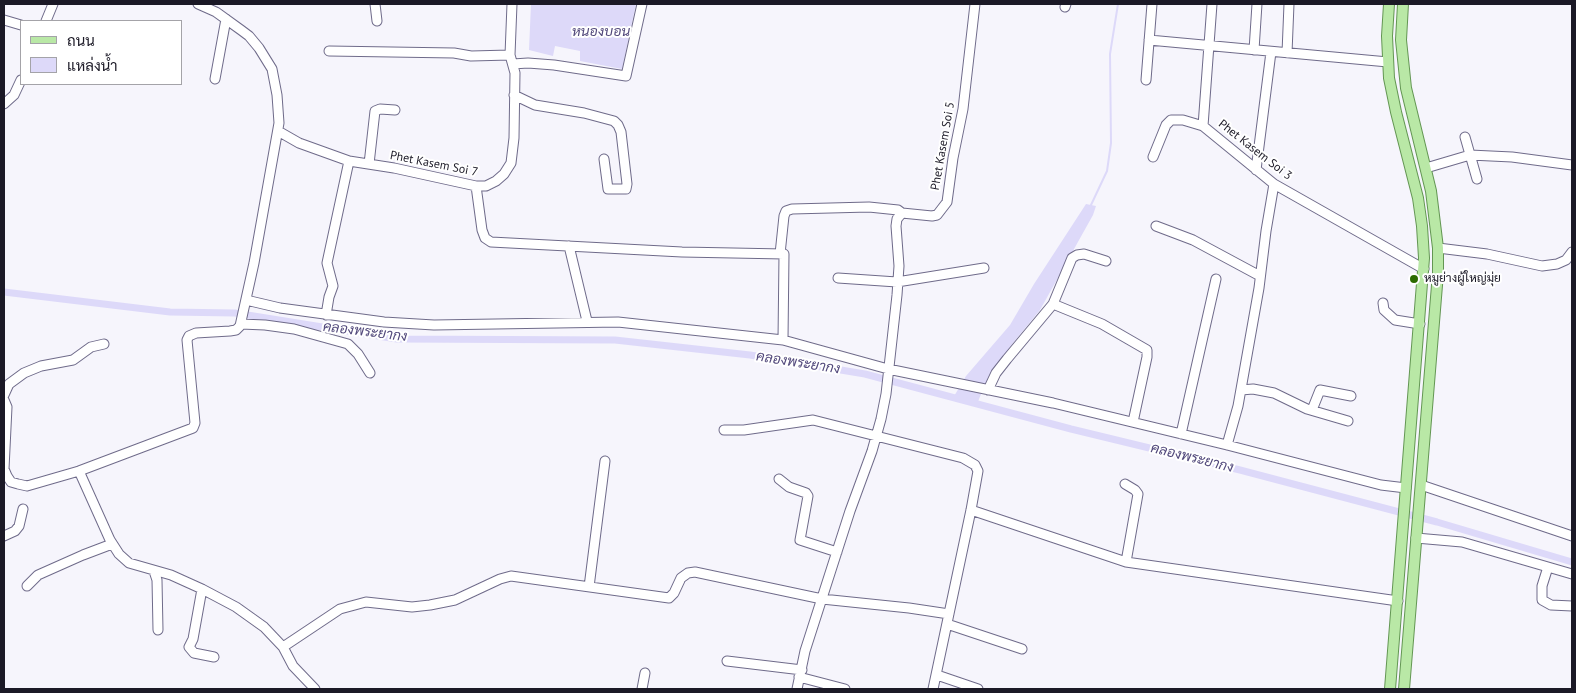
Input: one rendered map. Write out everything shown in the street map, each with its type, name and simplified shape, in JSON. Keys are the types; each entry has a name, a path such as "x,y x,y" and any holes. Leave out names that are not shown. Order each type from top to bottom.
{"main road":[{"path":"1389,4 1388,62 1396,112 1420,210 1424,269 1390,689"},
{"path":"1403,4 1402,40 1406,88 1426,168 1436,223 1438,248 1438,273 1404,689"}],"street":[{"path":"46,20 53,4"},
{"path":"4,400 8,407 5,480 27,486 79,471 193,428 195,423 187,340 196,332 236,330 241,323 278,131 277,95 272,69 259,48 250,36 226,19 198,4"},
{"path":"375,4 377,21"},
{"name":"Phet Kasem Soi 7","path":"278,131 299,143 349,161 422,173 476,186 486,186 496,181 504,174 511,163 515,73 511,59 512,4"},
{"path":"328,51 454,52 471,56 511,59 626,76 642,4"},
{"name":"Phet Kasem Soi 5","path":"902,213 932,216 941,212 946,202 963,109 975,4"},
{"path":"1146,80 1152,4"},
{"name":"Phet Kasem Soi 3","path":"1212,4 1203,126 1274,184 1424,269"},
{"path":"1254,50 1257,4"},
{"path":"1286,53 1289,4"},
{"path":"215,79 226,19"},
{"path":"4,20 20,24"},
{"path":"1149,40 1388,62"},
{"path":"1256,170 1272,52"},
{"path":"4,104 14,95 20,82"},
{"path":"514,95 535,105 584,113 614,121 621,132 626,189 608,189 604,159"},
{"path":"369,164 375,111 380,109 396,110"},
{"path":"1153,158 1168,123 1178,119 1203,126"},
{"path":"1465,137 1477,179"},
{"path":"1426,168 1470,155 1512,157 1572,165"},
{"path":"326,315 333,286 327,263 349,161"},
{"path":"1227,445 1240,390 1274,184"},
{"path":"476,186 482,230 485,238 491,242 682,252 784,254 783,340"},
{"path":"780,254 786,211 792,209 869,207 898,210 902,213 897,219 896,226 899,266 886,394 881,419 805,651 797,689"},
{"path":"1156,226 1193,240 1260,276"},
{"path":"569,246 587,321"},
{"path":"1438,248 1487,254 1542,266 1557,264 1566,260 1572,252"},
{"path":"988,390 996,373 1052,304 1072,258 1077,254 1084,254 1106,261"},
{"path":"838,278 897,282 984,268"},
{"path":"1181,434 1216,279"},
{"path":"1383,302 1384,310 1395,320 1420,324"},
{"path":"246,303 384,322 434,325 587,321 639,324 783,340 888,371 960,384 1134,422 1406,490"},
{"path":"1052,304 1102,324 1147,350 1134,422"},
{"path":"241,323 294,329 348,344 358,354 370,373"},
{"path":"4,395 9,384 24,373 41,366 73,360 91,347 104,344"},
{"path":"1240,390 1253,389 1274,393 1312,410 1348,421"},
{"path":"1312,410 1320,390 1351,396"},
{"path":"724,430 744,430 813,420 963,458 975,465 978,472 971,510 933,689"},
{"path":"589,587 605,461"},
{"path":"79,471 118,554 129,563 172,575 240,609 264,627 283,647 293,666 315,689"},
{"path":"779,479 789,487 806,493 808,496 800,540 837,552"},
{"path":"1125,484 1138,494 1126,562"},
{"path":"1421,490 1572,536"},
{"path":"4,536 15,531 19,526 23,509"},
{"path":"971,510 1126,562 1398,601"},
{"path":"1417,533 1462,542 1572,574"},
{"path":"27,586 38,575 112,544"},
{"path":"1548,567 1542,586 1542,600 1551,605 1572,606"},
{"path":"154,571 157,580 158,630"},
{"path":"283,647 340,609 366,602 412,607 430,605 455,600 500,579 511,576 669,598 682,578 688,573 695,572 822,599 949,614"},
{"path":"202,589 193,639 189,647 194,653 214,657"},
{"path":"947,624 1022,649"},
{"path":"727,661 800,673 845,689"},
{"path":"642,689 645,673"},
{"path":"937,675 978,689"}],"water":[{"name":"หนองบอน","path":"531,4 636,4 622,69 580,61 580,51 555,46 553,56 529,50"},
{"path":"1086,204 1096,206 1093,215 1040,310 1013,343 986,382 977,404 953,398 966,376 1010,325"}],"waterway":[{"path":"1091,205 1107,171 1111,143 1110,54 1118,4"},
{"name":"คลองพระยากง","path":"4,292 170,312 235,313 397,339 615,340 750,355 865,374 1071,429 1240,470 1437,522 1572,562"}],"place":[{"name":"หมูย่างผู้ใหญ่มุ่ย","path":"1414,279"}]}
